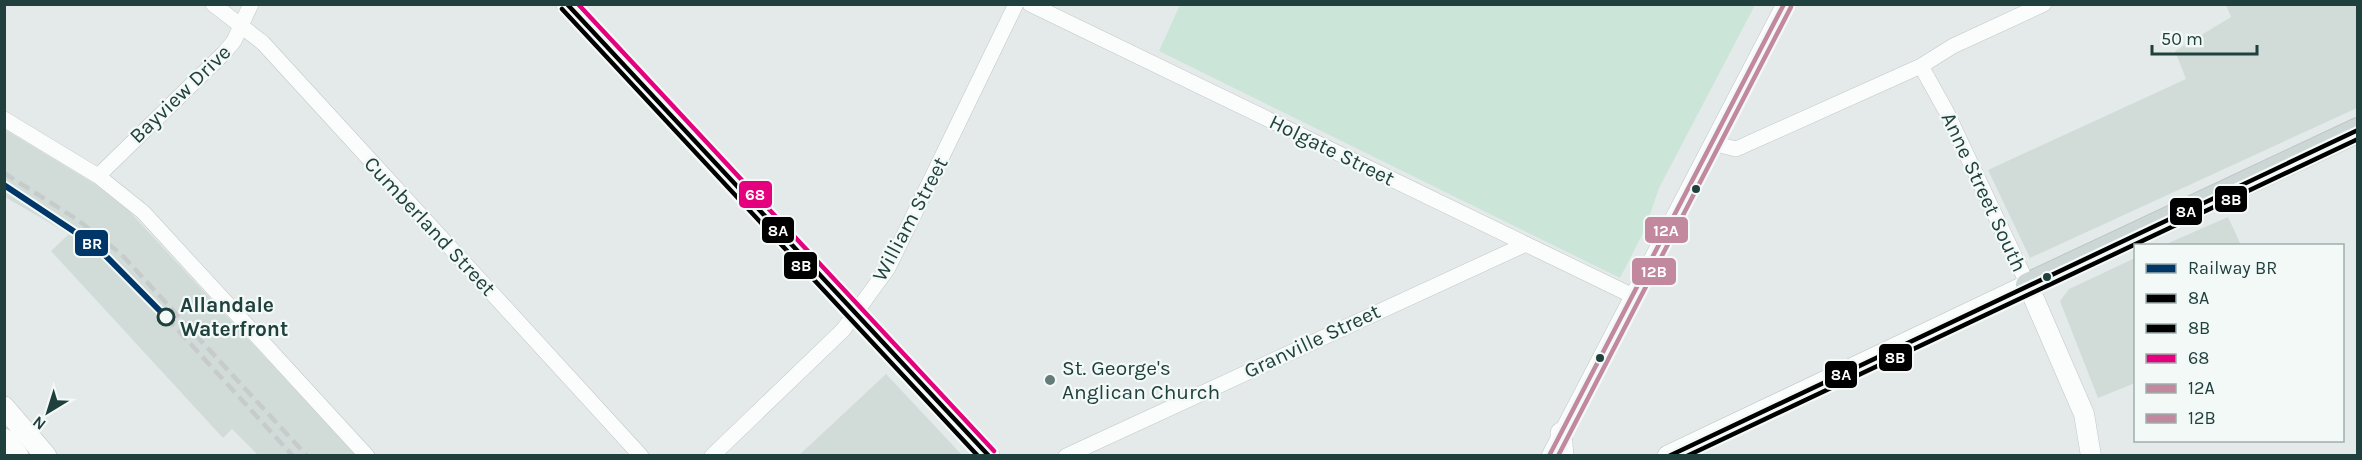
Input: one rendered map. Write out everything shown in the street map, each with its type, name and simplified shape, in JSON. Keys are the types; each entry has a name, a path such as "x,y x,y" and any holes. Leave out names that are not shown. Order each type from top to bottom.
{"main road":[{"path":"567,4 988,456"},
{"path":"1668,456 2358,130"},
{"path":"4,407 46,456"},
{"path":"1561,433 1563,456"},
{"path":"4,439 18,456"}],"street":[{"name":"Cumberland Street","path":"213,4 263,43 641,456"},
{"name":"Bayview Drive","path":"98,176 216,62 234,41 251,4"},
{"name":"William Street","path":"712,456 843,330 856,313 900,247 1016,4"},
{"name":"Holgate Street","path":"1030,4 1633,296"},
{"path":"1549,456 1784,4"},
{"path":"1712,142 1736,149 1921,66 1953,46 2044,4"},
{"name":"Anne Street South","path":"1921,66 1946,111 2028,285 2084,414 2091,456"},
{"path":"4,119 98,176 150,219 367,456"},
{"name":"Granville Street","path":"1066,456 1526,244"}],"shaded area":[{"path":"2226,5 2357,5 2357,108 2030,258 1988,170 2186,79 2175,51 2231,17"},
{"path":"4,129 95,184 129,211 356,455 258,455 232,429 223,438 51,251 69,234 5,197"},
{"path":"2228,217 2241,244 2166,244"},
{"path":"2134,258 2134,383 2098,398 2060,301 2069,289"},
{"path":"886,374 962,455 799,455 810,445"}],"green space":[{"path":"1180,4 1755,5 1659,188 1645,229 1620,278 1159,51"}],"railway":[{"path":"4,173 78,220 122,255 307,456"},
{"path":"166,317 293,456"}],"rail line":[{"name":"BR","path":"4,185 96,246 166,317"}],"transit line":[{"name":"8A","path":"567,4 989,456"},
{"name":"68","path":"578,4 994,451"},
{"name":"12A","path":"1549,456 1784,4"},
{"name":"12B","path":"1558,456 1791,7"},
{"name":"8B","path":"562,9 978,456"},
{"name":"8A","path":"1669,456 2358,130"},
{"name":"8B","path":"2136,244 2358,139"},
{"name":"8B","path":"1687,456 2134,245"}],"place":[{"name":"Allandale Waterfront","path":"166,317"},
{"name":"St. George's Anglican Church","path":"1050,380"}]}
